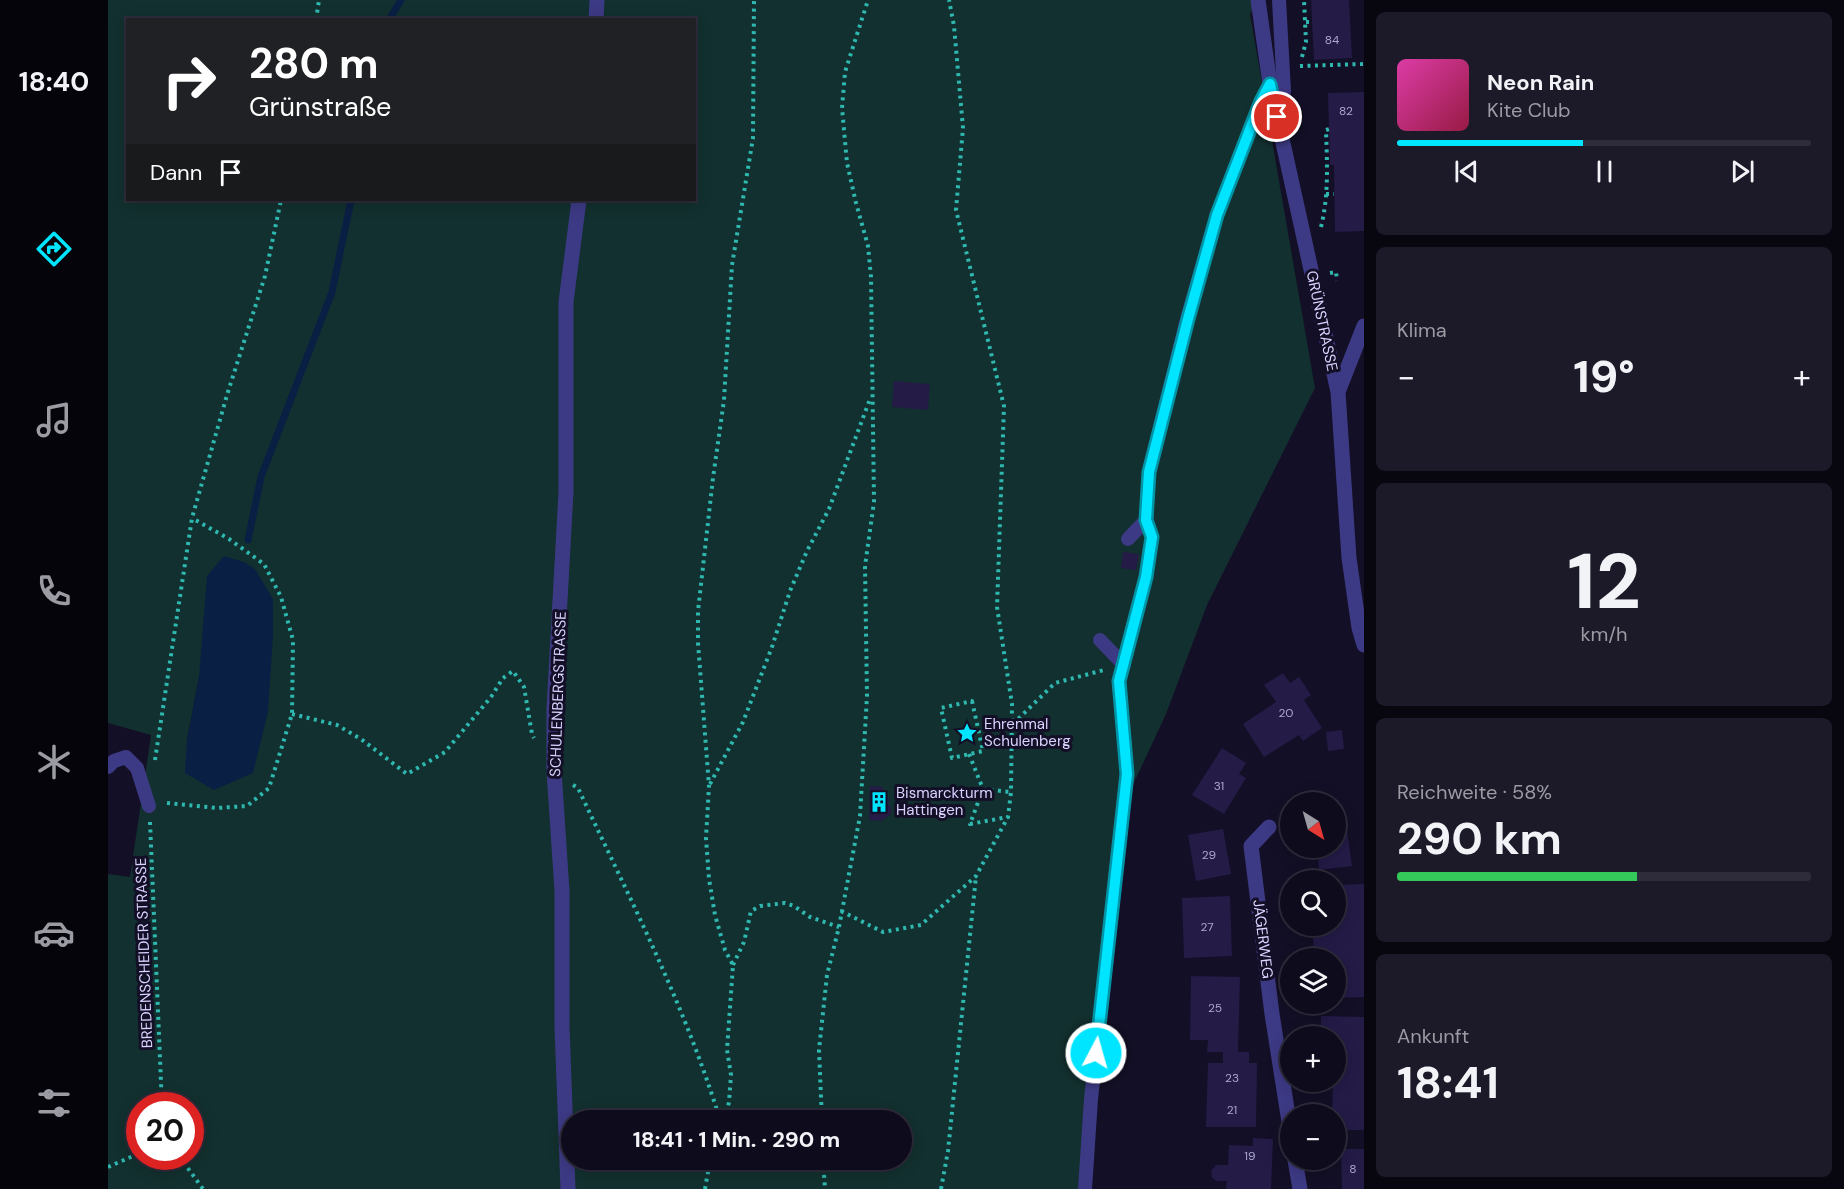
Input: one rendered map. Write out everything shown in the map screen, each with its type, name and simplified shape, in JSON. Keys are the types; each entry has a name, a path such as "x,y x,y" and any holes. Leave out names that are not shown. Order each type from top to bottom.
{"street":[{"path":"596,18 597,0"},
{"name":"GRÜNSTRASSE","path":"1258,0 1270,84 1338,393 1349,558 1359,628 1364,645"},
{"name":"SCHULENBERGSTRASSE","path":"568,1189 562,1027 562,891 554,771 554,709 566,492 566,302 579,201"},
{"path":"1338,393 1364,326"},
{"name":"JÄGERWEG","path":"1269,827 1251,846 1272,1014 1286,1104"},
{"path":"1297,1170 1300,1189"}],"lane":[{"path":"1277,117 1284,90 1279,0"},
{"path":"1085,1189 1091,1100 1127,774 1119,681 1146,577 1152,537 1146,520 1149,472 1217,215 1261,101 1270,84"},
{"path":"1128,539 1146,520"},
{"path":"1100,640 1124,665"},
{"path":"108,767 114,761 126,757 137,768 149,802"}],"path":[{"path":"316,18 319,0"},
{"path":"734,965 725,950 715,915 709,879 706,838 709,786 698,644 698,611 724,400 732,265 753,138 754,0"},
{"path":"822,1110 819,1050 827,975 839,927 860,816 867,696 865,566 874,502 871,277 868,246 847,164 842,108 845,72 868,0"},
{"path":"842,911 883,932 921,925 976,876 1008,817 1011,792 1012,704 997,607 1004,406 956,210 963,128 954,26 949,0"},
{"path":"1306,22 1312,21"},
{"path":"1300,66 1364,64"},
{"path":"1320,231 1325,213 1326,130 1329,129"},
{"path":"1326,194 1334,194"},
{"path":"154,764 192,518 227,395 265,276 280,201"},
{"path":"709,786 743,722 772,647 790,591 807,551 829,509 872,395"},
{"path":"149,802 217,808 247,806 269,788 292,714 293,640 281,597 264,564 229,538 192,518"},
{"path":"1013,725 1055,683 1124,665"},
{"path":"292,714 337,725 361,739 407,774 445,752 491,697 503,678 513,671 524,687 532,734 554,771 578,788 679,1008 719,1110"},
{"path":"972,701 983,751 969,754 952,758 942,708 972,701"},
{"path":"969,754 983,789 970,824 1008,817"},
{"path":"983,789 1011,792"},
{"name":"BREDENSCHEIDER STRASSE","path":"149,802 161,1092"},
{"path":"941,1189 948,1151 976,876"},
{"path":"726,1110 731,1075 727,1050 734,965 744,942 750,911 760,906 785,903 810,917 839,927"},
{"path":"108,1167 126,1159"},
{"path":"188,1170 203,1189"},
{"path":"705,1189 709,1170"},
{"path":"824,1170 825,1189"}],"green space":[{"path":"108,0 1258,0 1250,14 1315,388 1207,605 1166,714 1118,817 1083,1189 108,1189 108,874 130,877 151,735 108,723","holes":["244,562 187,740 199,677"]}],"water":[{"path":"224,556 244,562 255,569 273,599 273,636 268,712 253,773 214,790 185,773 187,740 199,677 207,576"}],"building":[{"path":"1311,0 1349,0 1352,58 1314,60"},
{"path":"1364,92 1364,231 1335,232 1334,165 1330,165 1328,93"},
{"path":"894,381 930,384 928,410 892,407"},
{"path":"1123,552 1139,554 1136,570 1121,568"},
{"path":"1283,673 1290,683 1299,677 1311,695 1304,700 1322,728 1303,741 1299,735 1264,757 1243,724 1276,702 1264,685"},
{"path":"1342,730 1344,749 1328,751 1326,732"},
{"path":"1222,748 1246,763 1239,774 1246,778 1224,814 1192,795"},
{"name":"Bismarckturm Hattingen","path":"870,786 883,787 882,796 890,799 888,804 891,807 891,814 881,821 869,820"},
{"path":"1346,823 1352,866 1319,870 1318,858 1346,858"},
{"path":"1223,829 1231,874 1196,881 1188,835"},
{"path":"1364,884 1364,997 1346,998 1346,948 1314,948 1313,936 1346,936 1346,885"},
{"path":"1230,896 1232,956 1184,958 1182,898"},
{"path":"1191,976 1240,977 1238,1052 1249,1052 1249,1063 1257,1063 1256,1127 1206,1127 1208,1063 1223,1063 1223,1052 1207,1052 1208,1040 1190,1040"},
{"path":"1321,1016 1364,1017 1364,1130 1346,1130 1346,1104 1332,1104 1333,1092 1346,1092 1346,1026 1321,1026"},
{"path":"1253,1138 1273,1139 1271,1189 1226,1189 1227,1181 1217,1181 1212,1178 1211,1171 1216,1165 1228,1165 1229,1145 1253,1146"},
{"path":"1346,1149 1364,1149 1364,1189 1342,1189 1342,1170 1346,1170"}],"waterway":[{"path":"390,18 401,0"},
{"path":"248,540 261,477 332,292 351,201"}],"place":[{"name":"Ehrenmal Schulenberg","path":"967,733"},
{"name":"Bismarckturm Hattingen","path":"879,802"}],"route":[{"path":"1096,1053 1127,774 1119,681 1146,577 1152,537 1146,520 1149,472 1217,215 1261,101 1270,84 1277,117"}]}
